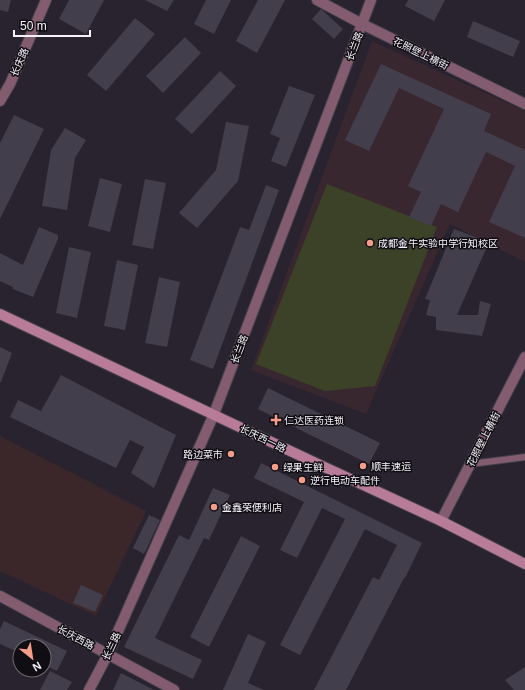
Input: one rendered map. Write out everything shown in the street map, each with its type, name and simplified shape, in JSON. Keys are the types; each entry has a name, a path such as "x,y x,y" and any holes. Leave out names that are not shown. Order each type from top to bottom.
{"main road":[{"name":"长庆西一路","path":"0,314 442,521 525,564"}],"street":[{"name":"长庆路","path":"0,101 10,84 46,0"},
{"name":"花照壁上横街","path":"317,0 362,24 525,104"},
{"name":"长兰路","path":"89,690 108,654 214,414 371,0"},
{"name":"花照壁上横街","path":"442,521 525,357"},
{"name":"长庆西路","path":"0,596 174,690"}],"lane":[{"path":"470,464 525,457"}],"shaded area":[{"name":"成都金牛实验中学行知校区","path":"372,41 525,111 525,262 450,224 366,414 251,370"},
{"path":"0,436 146,511 96,616 0,571"}],"green space":[{"path":"327,184 437,227 375,386 325,391 256,364"}],"building":[{"path":"0,0 11,0 8,12 0,10"},
{"path":"69,0 104,0 86,34 59,19"},
{"path":"145,0 174,0 167,11"},
{"path":"206,0 231,0 214,34 194,24"},
{"path":"258,0 285,0 257,53 236,41"},
{"path":"408,0 445,0 434,21 405,6"},
{"path":"321,9 343,29 334,39 312,19"},
{"path":"135,18 155,34 106,91 87,75"},
{"path":"473,21 520,41 513,57 467,37"},
{"path":"185,37 201,53 163,93 146,76"},
{"path":"381,64 491,114 484,131 525,150 525,238 489,222 515,166 486,152 458,212 441,204 431,226 409,217 421,192 408,186 444,109 399,88 369,151 345,140"},
{"path":"220,71 236,86 192,134 175,119"},
{"path":"289,86 315,95 286,167 271,161 280,138 270,134"},
{"path":"14,115 44,129 0,219 0,143"},
{"path":"226,122 249,126 238,181 197,228 179,213 216,170"},
{"path":"65,128 86,140 75,158 67,210 42,206 51,150"},
{"path":"100,178 122,184 110,232 88,226"},
{"path":"145,179 166,183 153,249 132,245"},
{"path":"266,185 279,190 213,369 190,360 240,227 249,230"},
{"path":"39,227 58,235 58,239 33,297 13,289 13,287 0,281 0,253 23,265"},
{"path":"454,229 489,242 457,315 478,315 480,301 491,304 482,336 436,330 436,317 426,315 430,300 425,299"},
{"path":"69,247 91,252 77,318 56,313"},
{"path":"117,260 138,265 125,330 104,326"},
{"path":"159,277 180,282 167,347 145,343"},
{"path":"0,347 12,353 1,382 0,382"},
{"path":"61,375 176,435 154,488 131,473 144,447 130,440 116,468 10,417 18,400 41,411"},
{"path":"268,388 380,443 369,464 258,409"},
{"path":"261,463 422,543 346,690 314,690 373,577 379,580 397,545 365,529 300,655 280,645 345,519 322,508 297,558 280,550 304,502 254,478"},
{"path":"213,488 230,495 209,540 204,538 155,638 202,660 193,679 124,647 179,535 189,540"},
{"path":"149,515 160,520 144,554 133,548"},
{"path":"241,536 260,546 209,647 190,637"},
{"path":"81,585 103,595 95,612 73,603"},
{"path":"4,621 40,638 12,638 12,649 0,644 0,629"},
{"path":"248,634 266,642 248,683 264,690 223,690"},
{"path":"52,644 67,651 57,671 52,669"},
{"path":"525,667 525,690 514,690 505,680"},
{"path":"52,672 72,682 67,690 40,690 46,678 52,678"},
{"path":"121,673 154,690 113,690"}],"place":[{"name":"成都金牛实验中学行知校区","path":"370,243"},
{"name":"仁达医药连锁","path":"276,420"},
{"name":"路边菜市","path":"231,454"},
{"name":"顺丰速运","path":"363,466"},
{"name":"绿果生鲜","path":"275,467"},
{"name":"逆行电动车配件","path":"302,480"},
{"name":"金鑫荣便利店","path":"214,507"}]}
